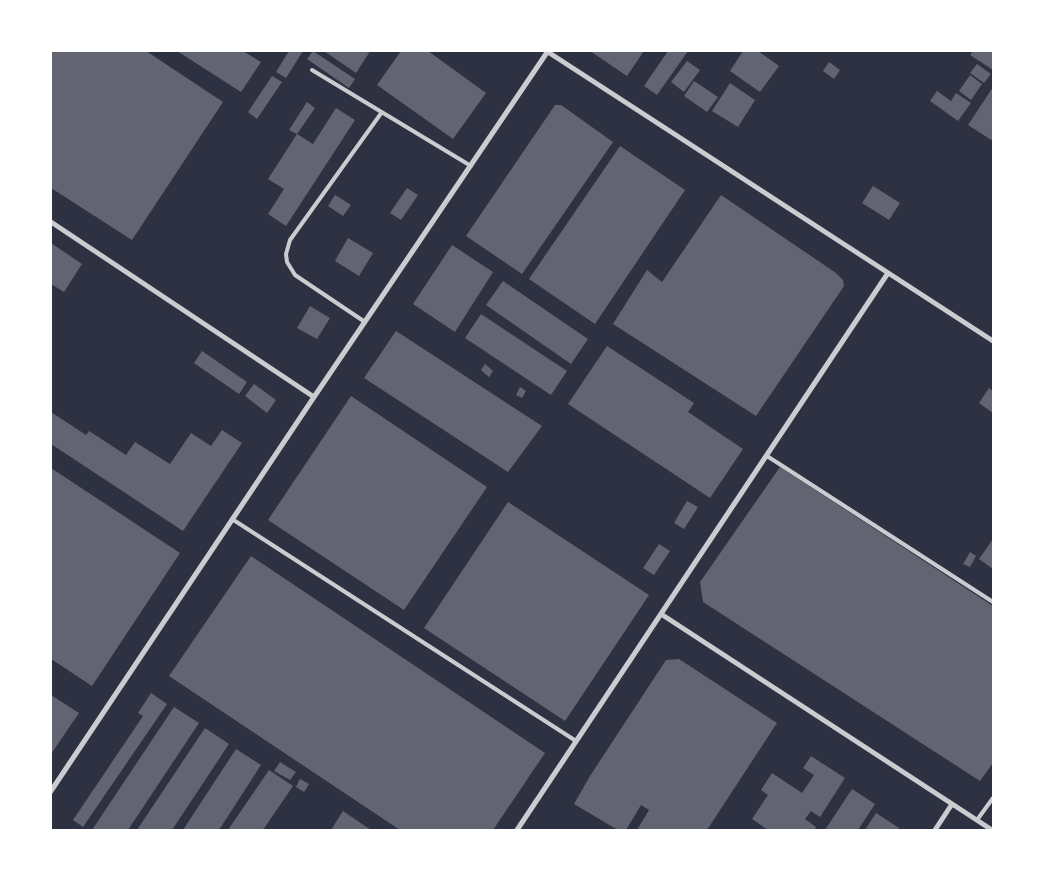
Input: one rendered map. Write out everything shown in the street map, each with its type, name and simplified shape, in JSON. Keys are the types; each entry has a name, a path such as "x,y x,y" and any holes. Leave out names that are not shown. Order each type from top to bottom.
{"street":[{"path":"51,791 548,51 993,341"},
{"path":"51,222 314,397"},
{"path":"517,830 888,273"},
{"path":"661,614 992,830"},
{"path":"935,830 952,804"}],"lane":[{"path":"312,70 472,166"},
{"path":"365,322 295,275 287,262 286,254 290,240 382,112"},
{"path":"767,456 993,602"},
{"path":"232,519 576,741"},
{"path":"977,820 993,798"}],"building":[{"path":"51,51 146,51 223,102 132,240 51,188"},
{"path":"177,51 243,51 261,62 241,92"},
{"path":"289,51 303,51 286,78 276,72"},
{"path":"313,51 355,79 349,88 307,59"},
{"path":"324,51 367,51 369,53 356,73"},
{"path":"401,51 428,51 486,93 453,139 377,85"},
{"path":"590,51 644,51 627,76"},
{"path":"668,51 688,51 657,95 644,86"},
{"path":"743,51 758,51 779,66 760,92 730,71"},
{"path":"973,51 993,51 993,70 970,55"},
{"path":"687,61 700,70 684,92 671,82"},
{"path":"829,62 840,70 834,79 823,71"},
{"path":"977,64 991,74 984,83 970,73"},
{"path":"970,75 982,84 971,100 959,91"},
{"path":"272,76 282,82 257,119 248,112"},
{"path":"694,81 718,97 707,112 684,96"},
{"path":"730,83 755,100 738,127 712,111"},
{"path":"993,87 993,141 968,125"},
{"path":"937,91 951,101 956,93 971,103 958,121 930,101"},
{"path":"307,102 315,108 297,134 289,130"},
{"path":"555,105 561,105 613,142 522,274 466,236"},
{"path":"336,108 355,120 286,226 268,214 284,189 268,179 297,134 313,144"},
{"path":"620,146 685,190 595,324 529,279"},
{"path":"873,186 900,203 889,220 862,203"},
{"path":"407,188 418,195 401,220 390,213"},
{"path":"335,195 351,205 343,216 328,206"},
{"path":"721,195 836,273 843,280 844,286 756,416 613,324 647,270 662,282"},
{"path":"348,238 373,253 359,276 335,261"},
{"path":"51,243 82,264 64,292 51,284"},
{"path":"452,245 493,272 455,332 413,304"},
{"path":"503,281 588,339 571,364 486,305"},
{"path":"310,306 330,318 317,339 297,328"},
{"path":"481,314 567,371 551,395 465,338"},
{"path":"396,331 542,426 508,472 364,378"},
{"path":"607,346 694,403 688,412 743,449 710,498 568,404"},
{"path":"202,351 247,382 239,394 194,363"},
{"path":"485,364 493,371 489,377 481,370"},
{"path":"254,384 276,400 267,413 245,396"},
{"path":"520,387 526,391 522,398 516,395"},
{"path":"989,388 993,391 993,413 979,403"},
{"path":"351,396 487,487 404,610 268,520"},
{"path":"51,412 86,435 89,431 126,455 135,442 170,464 191,433 211,446 222,430 242,443 183,531 51,444"},
{"path":"780,467 993,606 993,763 980,781 703,602 700,582"},
{"path":"51,468 180,553 92,686 51,659"},
{"path":"687,501 698,507 684,529 674,523"},
{"path":"508,502 649,595 565,721 424,628"},
{"path":"993,539 993,569 979,559"},
{"path":"659,544 670,551 654,575 643,568"},
{"path":"970,552 976,556 970,567 963,564"},
{"path":"251,556 545,753 493,830 400,830 169,676"},
{"path":"679,659 777,723 707,830 637,830 649,810 641,805 626,830 618,830 574,804 590,776 666,660"},
{"path":"151,693 167,704 83,827 73,820 143,716 138,713"},
{"path":"51,695 79,713 51,754"},
{"path":"174,707 199,723 128,830 92,830"},
{"path":"205,728 229,744 172,830 137,830"},
{"path":"236,749 261,765 219,830 183,830"},
{"path":"811,756 845,778 820,817 811,811 805,819 816,827 815,830 768,830 752,819 768,795 761,790 772,773 802,793 814,775 803,768"},
{"path":"280,762 296,772 290,780 274,771"},
{"path":"269,770 293,786 263,830 228,830"},
{"path":"300,779 309,784 304,792 296,787"},
{"path":"852,789 875,804 858,830 825,830"},
{"path":"343,811 371,830 331,830"},
{"path":"876,813 899,828 898,830 865,830"}]}
